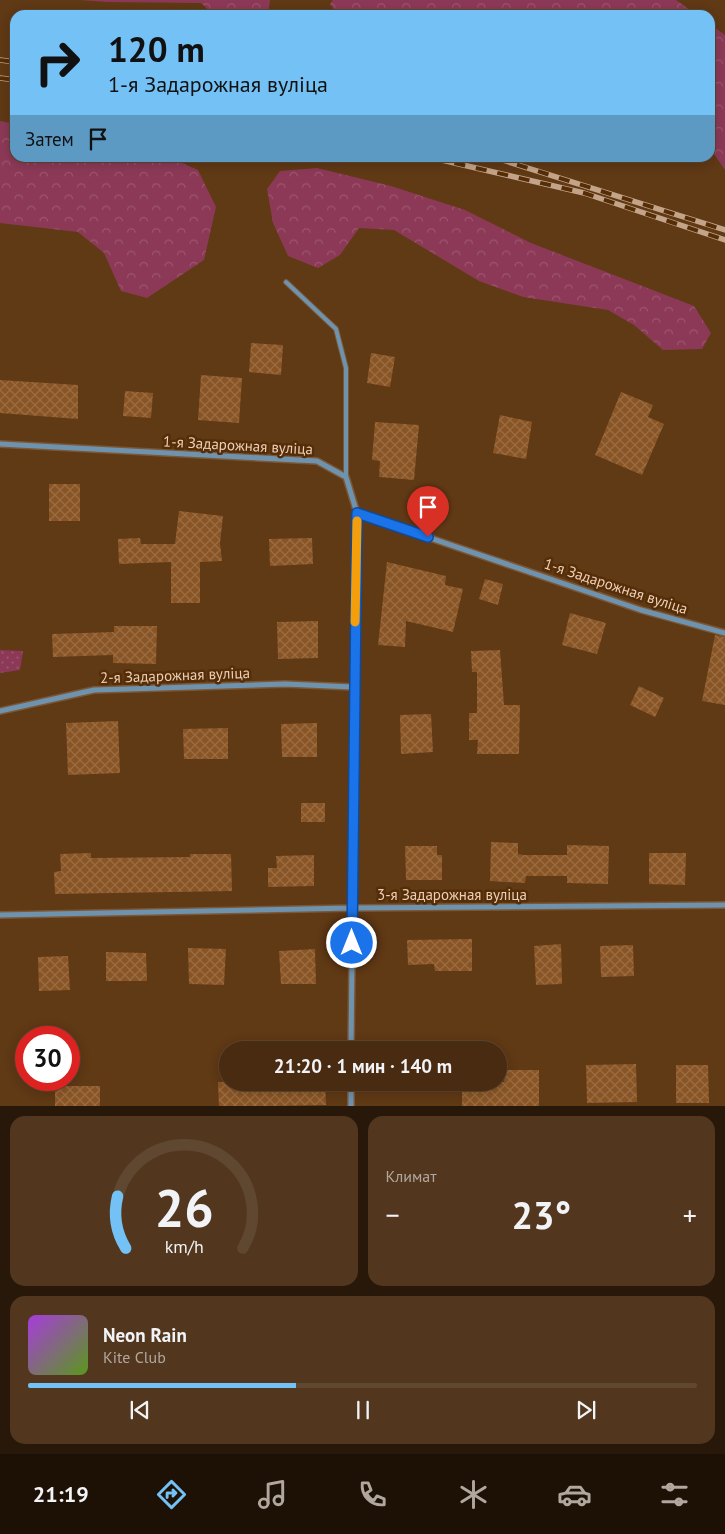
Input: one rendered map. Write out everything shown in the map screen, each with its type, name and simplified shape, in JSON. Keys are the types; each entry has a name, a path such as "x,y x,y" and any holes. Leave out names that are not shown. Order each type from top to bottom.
{"street":[{"name":"1-я Задарожная вуліца","path":"0,444 317,461 346,478"},
{"path":"346,478 357,513 353,686 351,1041"},
{"name":"1-я Задарожная вуліца","path":"357,513 641,610 725,633"},
{"name":"2-я Задарожная вуліца","path":"0,711 94,690 286,684 353,686"},
{"name":"3-я Задарожная вуліца","path":"0,915 352,908 725,905"},
{"path":"351,1091 351,1106"}],"lane":[{"path":"286,282 336,329 346,368 346,478"}],"green space":[{"path":"80,0 270,0 269,10 209,10 201,3"},
{"path":"333,0 676,0 690,10 334,10 330,4"},
{"path":"715,28 725,35 725,170 715,155"},
{"path":"0,121 10,123 10,162 180,162 198,170 216,207 204,260 147,298 121,291 104,253 78,232 0,223"},
{"path":"317,168 391,186 465,210 531,243 694,306 711,333 702,349 663,350 634,325 608,310 523,297 479,281 394,230 359,228 340,255 318,268 288,256 273,223 267,189 280,171"},
{"path":"0,650 23,651 20,670 0,673"}],"building":[{"path":"251,343 283,345 281,375 249,372"},
{"path":"371,353 395,357 390,387 367,383"},
{"path":"201,375 242,378 239,423 198,420"},
{"path":"0,380 78,385 78,419 0,413"},
{"path":"125,391 153,393 151,418 123,416"},
{"path":"621,392 653,405 648,417 664,424 642,475 595,455"},
{"path":"500,415 532,422 526,459 493,453"},
{"path":"375,422 419,425 414,480 379,477 380,461 372,460"},
{"path":"49,484 80,484 80,521 49,521"},
{"path":"179,511 223,516 220,543 222,561 200,562 200,603 171,603 171,562 119,564 118,539 140,538 141,544 175,544"},
{"path":"312,538 313,564 270,566 269,539"},
{"path":"387,562 446,576 445,585 463,589 453,632 406,621 405,647 378,645"},
{"path":"485,579 503,584 498,605 479,599"},
{"path":"570,613 606,623 597,654 562,645"},
{"path":"318,621 318,658 278,659 277,622"},
{"path":"114,626 157,626 156,664 113,663 113,655 53,657 52,634 114,632"},
{"path":"715,635 725,637 725,705 702,701"},
{"path":"500,650 504,705 520,705 519,754 477,754 478,740 469,740 469,713 477,713 477,672 472,672 471,651"},
{"path":"639,686 664,698 655,717 630,705"},
{"path":"431,714 433,752 401,754 400,715"},
{"path":"118,721 120,773 68,775 66,723"},
{"path":"317,723 317,757 282,757 281,724"},
{"path":"228,728 228,759 184,759 183,729"},
{"path":"301,803 325,803 325,822 301,822"},
{"path":"491,842 518,843 518,854 524,855 567,855 567,845 609,846 608,884 567,883 567,876 526,876 525,883 490,881"},
{"path":"405,846 437,846 437,855 442,855 442,880 406,880"},
{"path":"91,853 91,858 190,857 190,854 231,854 232,891 55,894 54,872 61,871 60,854"},
{"path":"649,853 686,853 685,885 649,884"},
{"path":"314,855 314,886 268,887 268,868 277,868 276,856"},
{"path":"472,939 472,971 435,971 434,964 408,965 407,940"},
{"path":"561,944 562,984 536,985 534,946"},
{"path":"633,945 634,976 601,977 600,946"},
{"path":"188,948 226,949 224,985 189,984"},
{"path":"315,949 316,984 281,984 279,951"},
{"path":"106,952 146,953 147,981 106,981"},
{"path":"68,956 70,990 39,991 38,957"},
{"path":"636,1064 637,1102 587,1103 586,1065"},
{"path":"676,1065 708,1065 709,1103 676,1103"},
{"path":"507,1070 539,1070 539,1106 462,1106 462,1091 507,1091"},
{"path":"218,1082 219,1091 325,1091 326,1105 219,1106"},
{"path":"80,1086 100,1086 100,1106 55,1106 55,1091 80,1091"}],"railway":[{"path":"0,60 10,61"},
{"path":"0,78 10,79"},
{"path":"450,162 584,193 725,240"},
{"path":"509,162 725,230"}],"slow traffic":[{"path":"355,622 357,521"}],"route":[{"path":"352,943 353,686 357,513 428,537"}]}
